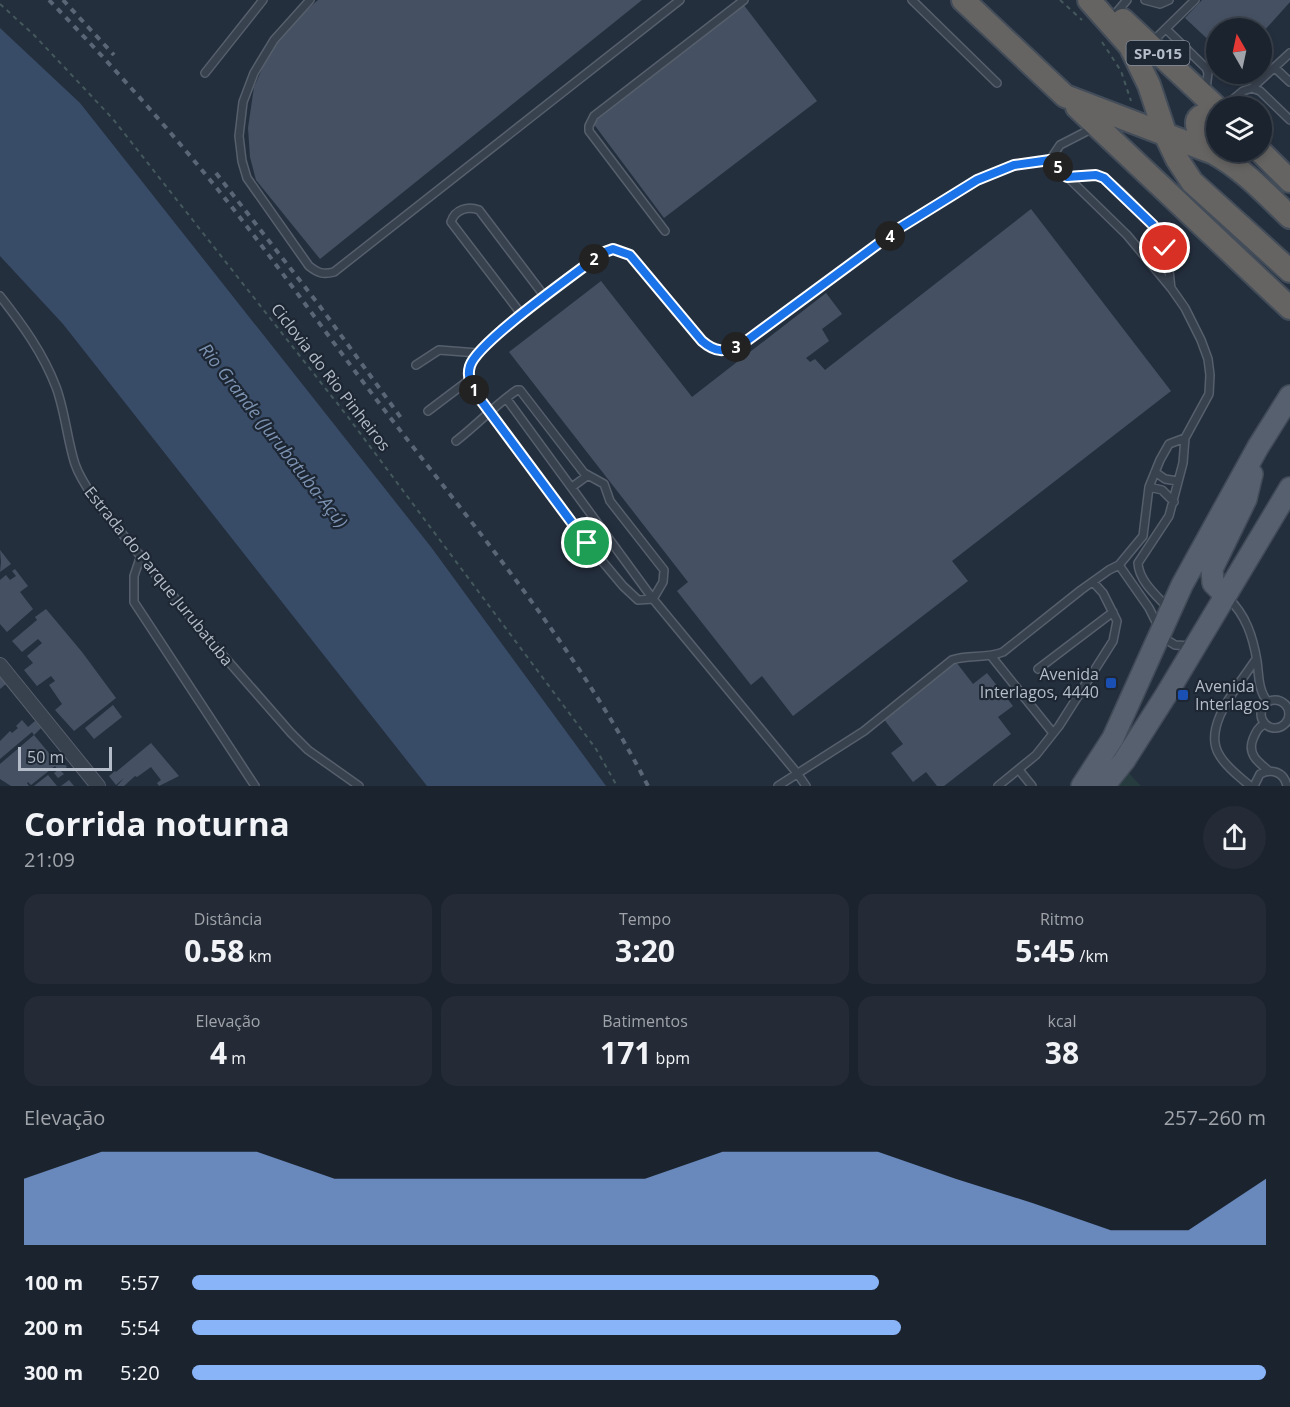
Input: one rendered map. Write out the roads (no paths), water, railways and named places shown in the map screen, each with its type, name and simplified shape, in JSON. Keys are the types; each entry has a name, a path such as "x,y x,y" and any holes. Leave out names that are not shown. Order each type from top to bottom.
{"highway":[{"path":"963,0 1290,308"},
{"path":"1089,0 1130,46 1149,85 1166,136 1192,182 1290,271"},
{"name":"SP-015","path":"1114,4 1150,45 1206,97"},
{"path":"1065,96 1206,150"},
{"path":"1206,115 1198,120 1197,126 1206,144"},
{"path":"1228,162 1240,170 1290,217"},
{"path":"1271,162 1290,181"}],"main road":[{"path":"1082,786 1113,738 1182,585 1258,447 1290,396"},
{"path":"1225,595 1213,583 1212,569 1246,500 1258,447"},
{"path":"1104,786 1124,761 1290,488"}],"street":[{"path":"0,665 98,786"}],"lane":[{"path":"205,73 263,0"},
{"path":"310,0 274,40 254,73 243,102 239,136 247,178 309,266 326,275 334,272 680,0"},
{"path":"665,231 589,131 589,126 594,116 744,0"},
{"path":"912,0 997,83"},
{"path":"1145,0 1160,4 1169,0"},
{"path":"1150,45 1195,0"},
{"path":"1166,29 1206,68 1210,96"},
{"path":"1237,96 1252,88 1290,53"},
{"path":"1275,68 1290,82"},
{"path":"1252,88 1260,92 1290,120"},
{"path":"653,599 638,600 623,586 587,543 490,411 469,380 470,365 478,353 500,332 602,253 613,249 630,255 702,341 712,349 722,352 741,345 901,227 977,180 1014,165 1050,160 1060,145 1097,126"},
{"path":"1050,160 1127,235 1171,288 1185,308 1208,359 1209,394 1185,438 1183,463 1174,502 1169,516 1139,558 1138,563 1138,570 1143,580 1171,611"},
{"path":"1067,177 1096,175 1104,178 1147,219 1165,248 1171,288"},
{"path":"522,315 451,222 456,213 472,207 479,210 545,297"},
{"name":"Estrada do Parque Jurubatuba","path":"0,296 21,322 44,358 57,389 75,466 98,504 200,629 291,733 308,750 359,786"},
{"path":"416,365 440,350 478,353"},
{"path":"428,411 469,380"},
{"path":"456,441 506,398 520,390 587,476 604,484 610,501 664,570 663,582 653,599"},
{"path":"506,398 653,599 806,786"},
{"path":"778,786 864,731 952,660 992,657 1003,652 1109,570 1119,566 1143,536 1149,487 1169,444 1185,438"},
{"path":"1155,472 1165,479 1177,481"},
{"path":"572,487 587,476"},
{"path":"1149,487 1162,490 1174,502"},
{"path":"141,555 134,576 134,602 255,786"},
{"path":"1119,566 1149,608 1167,640 1175,645 1194,646"},
{"path":"998,786 1036,755 1113,642 1117,621 1103,593 1093,582"},
{"path":"1225,595 1239,608 1244,618 1256,659 1260,688 1268,702"},
{"path":"1038,669 1113,612"},
{"path":"992,657 1053,733"},
{"path":"1256,659 1220,714 1214,733 1215,745 1220,757 1252,786 1260,774 1269,771 1279,773 1287,786"},
{"path":"1274,700 1283,703 1289,711 1285,724 1272,728 1265,724 1262,711 1268,702 1274,700"},
{"path":"1265,724 1256,732 1251,748 1253,756 1269,771"},
{"path":"1019,770 1032,786"}],"water":[{"name":"Rio Grande (Jurubatuba-Açú)","path":"0,28 80,103 431,547 606,786 427,786 63,324 0,256"}],"railway":[{"path":"49,0 113,68 215,186 364,384 491,547 591,687 648,786"},
{"path":"63,0 114,55"},
{"path":"216,173 319,305 404,422"}],"place":[{"name":"Avenida Interlagos, 4440","path":"1111,683"},
{"name":"Avenida Interlagos","path":"1183,695"}]}
